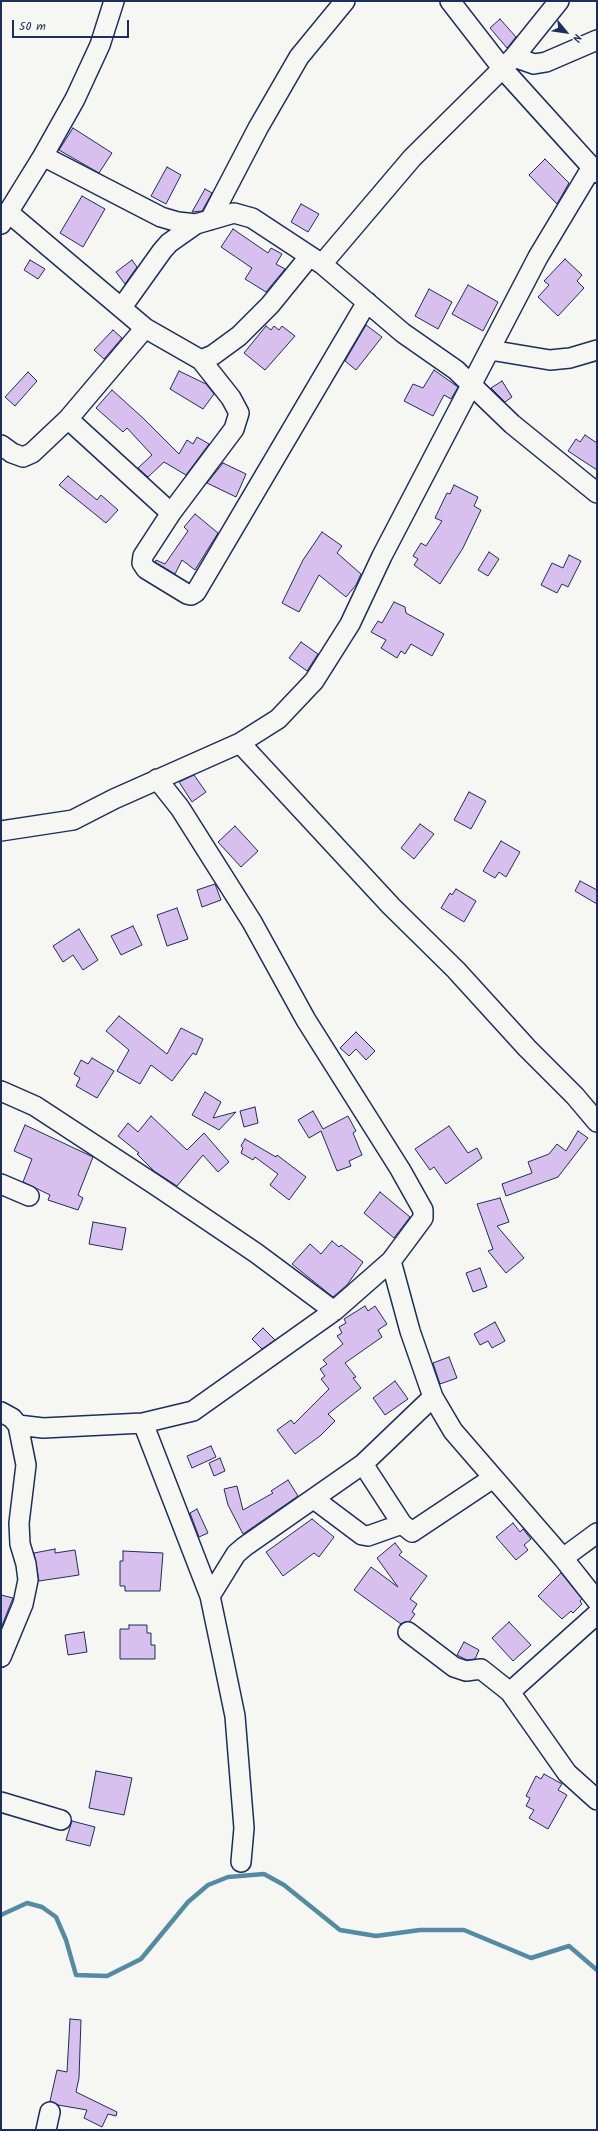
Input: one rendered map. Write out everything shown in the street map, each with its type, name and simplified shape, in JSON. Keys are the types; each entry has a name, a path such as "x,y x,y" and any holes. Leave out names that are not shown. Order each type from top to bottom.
{"street":[{"path":"114,1 100,45 75,99 43,156 5,218 122,307 145,328 201,360 231,398 239,413 234,429 171,513 143,556 142,563 146,569 187,594 191,595 196,592 367,302"},
{"path":"203,222 299,57 345,1"},
{"path":"1,831 73,820 157,779 240,743 278,719 314,681 350,624 382,556 538,257 594,170 508,63 450,1"},
{"path":"201,360 213,356 239,336 316,260 412,158 508,63 559,1"},
{"path":"508,63 534,64 546,62 597,40"},
{"path":"43,156 161,217 178,222 203,222"},
{"path":"122,307 169,243 203,222 234,213 242,214 252,218 316,260 403,333 471,383 512,424 597,493"},
{"path":"1,445 12,453 23,457 32,453 68,419 145,328"},
{"path":"490,350 550,360 570,358 597,350"},
{"path":"68,419 171,513"},
{"path":"240,743 390,906 456,970 528,1048 575,1096 597,1122"},
{"path":"18,1425 43,1428 143,1423 193,1411 334,1311 391,1261 421,1224 423,1210 400,1169 306,1020 252,922 180,808 157,779"},
{"path":"1,1091 35,1106 157,1186 256,1252 334,1311"},
{"path":"1,1184 30,1196"},
{"path":"391,1261 410,1331 432,1397 453,1431 563,1558 597,1601"},
{"path":"210,1596 236,1554 363,1464 432,1397"},
{"path":"1,1412 12,1418 18,1425 26,1465 19,1523 20,1544 26,1564 28,1580 23,1604 8,1626 1,1657"},
{"path":"143,1423 210,1596 235,1716 244,1828 241,1862"},
{"path":"363,1464 402,1524 412,1532 493,1478"},
{"path":"314,1499 362,1535 368,1536 402,1524"},
{"path":"563,1558 597,1532"},
{"path":"510,1692 597,1614"},
{"path":"408,1632 454,1667 466,1671 481,1670 510,1692 567,1773 597,1800"},
{"path":"1,1802 61,1820"}],"building":[{"path":"500,19 516,37 507,48 490,28"},
{"path":"73,128 112,153 99,173 59,150"},
{"path":"545,159 569,183 557,204 529,175"},
{"path":"167,167 181,175 166,204 151,196"},
{"path":"205,189 212,193 202,211 192,212"},
{"path":"82,196 105,209 83,247 60,233"},
{"path":"301,204 319,214 308,232 291,222"},
{"path":"233,229 268,253 271,248 282,254 276,264 285,269 266,292 245,279 252,268 221,247"},
{"path":"565,259 582,275 577,281 584,288 558,316 538,297 549,285 544,281"},
{"path":"30,260 45,269 38,279 24,270"},
{"path":"132,260 137,267 125,284 116,272"},
{"path":"468,285 498,302 483,331 452,314"},
{"path":"429,289 452,302 438,329 415,316"},
{"path":"366,325 382,337 356,370 345,361"},
{"path":"266,326 271,330 274,326 279,330 282,326 295,336 265,370 244,353"},
{"path":"113,330 122,338 104,359 94,350"},
{"path":"434,370 458,387 451,399 444,395 433,416 404,401 413,384 423,388"},
{"path":"179,371 206,384 214,394 203,409 170,389"},
{"path":"28,372 37,381 15,406 5,397"},
{"path":"502,381 512,397 505,402 491,388"},
{"path":"112,390 179,454 187,440 193,444 197,437 209,444 186,475 164,462 148,477 138,468 152,455 127,428 123,432 96,408"},
{"path":"585,435 597,443 597,470 568,451 576,439 580,442"},
{"path":"223,463 246,474 236,497 207,483"},
{"path":"68,476 97,500 101,495 118,510 106,523 59,485"},
{"path":"454,485 478,497 474,506 481,510 463,548 440,584 414,565 418,559 413,556 421,543 426,546 442,521 435,518 447,493 450,494"},
{"path":"195,514 218,533 195,570 182,560 175,574 155,562 156,560 165,564 188,531 184,527"},
{"path":"322,532 342,546 337,553 361,574 356,585 346,597 319,575 299,612 282,603 303,560"},
{"path":"489,552 499,559 488,576 478,570"},
{"path":"569,555 581,561 568,587 562,584 557,593 541,585 552,563 563,568"},
{"path":"394,602 405,607 406,613 444,634 432,656 411,644 405,654 401,651 397,658 381,648 386,640 371,632 378,621 382,623"},
{"path":"301,642 318,654 307,671 289,658"},
{"path":"194,775 206,792 192,802 179,782"},
{"path":"469,792 486,801 471,829 454,820"},
{"path":"420,824 434,834 414,859 401,848"},
{"path":"235,826 258,851 241,867 218,842"},
{"path":"501,841 520,852 506,877 499,872 495,878 483,871"},
{"path":"580,881 597,890 597,904 575,891"},
{"path":"215,884 221,900 202,907 197,890"},
{"path":"456,889 476,901 464,922 441,908 450,893 452,895"},
{"path":"177,908 188,939 167,946 157,915"},
{"path":"133,926 142,945 121,955 111,936"},
{"path":"79,929 98,960 83,970 73,955 63,962 53,946"},
{"path":"119,1016 167,1054 181,1028 203,1039 196,1055 193,1053 172,1081 151,1065 140,1084 117,1071 129,1050 106,1031"},
{"path":"356,1032 375,1051 366,1060 356,1049 349,1056 340,1048"},
{"path":"92,1058 114,1071 97,1098 76,1086 80,1078 74,1074 81,1060 88,1064"},
{"path":"205,1092 221,1102 213,1118 236,1112 219,1130 192,1115"},
{"path":"255,1107 258,1123 244,1127 240,1111"},
{"path":"313,1111 323,1129 348,1116 356,1131 353,1133 362,1155 349,1161 351,1166 337,1171 321,1131 309,1138 298,1120"},
{"path":"151,1116 187,1150 204,1133 229,1162 218,1172 203,1155 177,1186 154,1171 137,1154 139,1153 118,1136 128,1123 138,1132"},
{"path":"25,1125 93,1157 78,1195 83,1198 78,1210 48,1200 50,1195 23,1182 32,1159 14,1151"},
{"path":"449,1126 468,1153 477,1148 482,1158 446,1184 434,1167 430,1170 415,1149"},
{"path":"578,1131 588,1138 558,1177 506,1196 502,1184 532,1173 528,1162 549,1154 557,1144 566,1151"},
{"path":"245,1139 276,1157 277,1155 306,1177 289,1200 270,1185 278,1174 255,1157 253,1160 241,1153 243,1148 241,1146"},
{"path":"380,1192 410,1217 394,1238 364,1213"},
{"path":"500,1198 509,1222 497,1226 524,1258 506,1273 488,1251 493,1249 477,1204"},
{"path":"93,1222 126,1228 122,1250 89,1244"},
{"path":"332,1241 339,1247 341,1245 363,1262 347,1285 333,1297 292,1264 310,1244 321,1254"},
{"path":"480,1268 487,1287 473,1292 466,1273"},
{"path":"365,1306 368,1311 375,1306 387,1324 378,1330 382,1337 345,1363 356,1377 353,1378 361,1388 328,1414 335,1421 320,1436 295,1454 277,1430 291,1420 294,1424 329,1389 321,1379 325,1376 320,1369 327,1364 323,1360 343,1344 337,1336 342,1333 339,1327 346,1323 344,1319"},
{"path":"495,1322 505,1341 492,1348 488,1341 480,1345 474,1334"},
{"path":"263,1328 275,1340 262,1349 252,1339"},
{"path":"449,1357 457,1378 440,1384 433,1363"},
{"path":"395,1381 408,1399 385,1415 373,1398"},
{"path":"211,1446 216,1457 192,1468 187,1456"},
{"path":"220,1458 225,1471 214,1476 209,1463"},
{"path":"288,1480 298,1496 243,1534 228,1505 224,1489 237,1486 243,1510 273,1493 271,1491"},
{"path":"197,1509 208,1533 199,1537 190,1513"},
{"path":"312,1519 334,1537 319,1557 314,1553 283,1576 266,1552"},
{"path":"513,1523 520,1532 523,1529 531,1539 524,1545 528,1550 516,1560 496,1537"},
{"path":"395,1543 402,1552 399,1555 427,1576 410,1599 417,1604 412,1612 415,1614 410,1621 401,1624 354,1590 371,1567 398,1587 377,1558"},
{"path":"55,1549 55,1553 75,1550 79,1575 39,1581 34,1553"},
{"path":"123,1551 163,1553 160,1591 125,1591 125,1586 120,1586 120,1561 123,1561"},
{"path":"561,1573 582,1599 580,1601 582,1604 573,1613 571,1611 562,1619 538,1596"},
{"path":"1,1595 13,1598 1,1628"},
{"path":"509,1622 531,1645 513,1661 492,1638"},
{"path":"129,1625 147,1625 147,1633 151,1633 151,1645 155,1645 155,1659 120,1659 120,1629 129,1629"},
{"path":"84,1632 87,1652 68,1655 65,1635"},
{"path":"464,1642 479,1650 475,1659 467,1660 457,1655"},
{"path":"96,1771 132,1778 124,1815 89,1808"},
{"path":"544,1774 562,1784 558,1790 567,1795 548,1829 529,1818 534,1810 526,1806 530,1798 526,1796 536,1776 541,1779"},
{"path":"72,1821 95,1827 90,1846 66,1840"},
{"path":"70,2019 81,2020 79,2078 76,2092 117,2112 116,2116 108,2114 102,2127 84,2118 87,2110 58,2105 50,2101 57,2070 67,2072"}],"waterway":[{"path":"1,1915 27,1903 42,1907 56,1917 66,1940 76,1975 107,1976 141,1959 188,1902 208,1885 228,1877 264,1874 284,1885 340,1930 376,1936 420,1930 464,1930 531,1958 569,1946 597,1970"}]}
